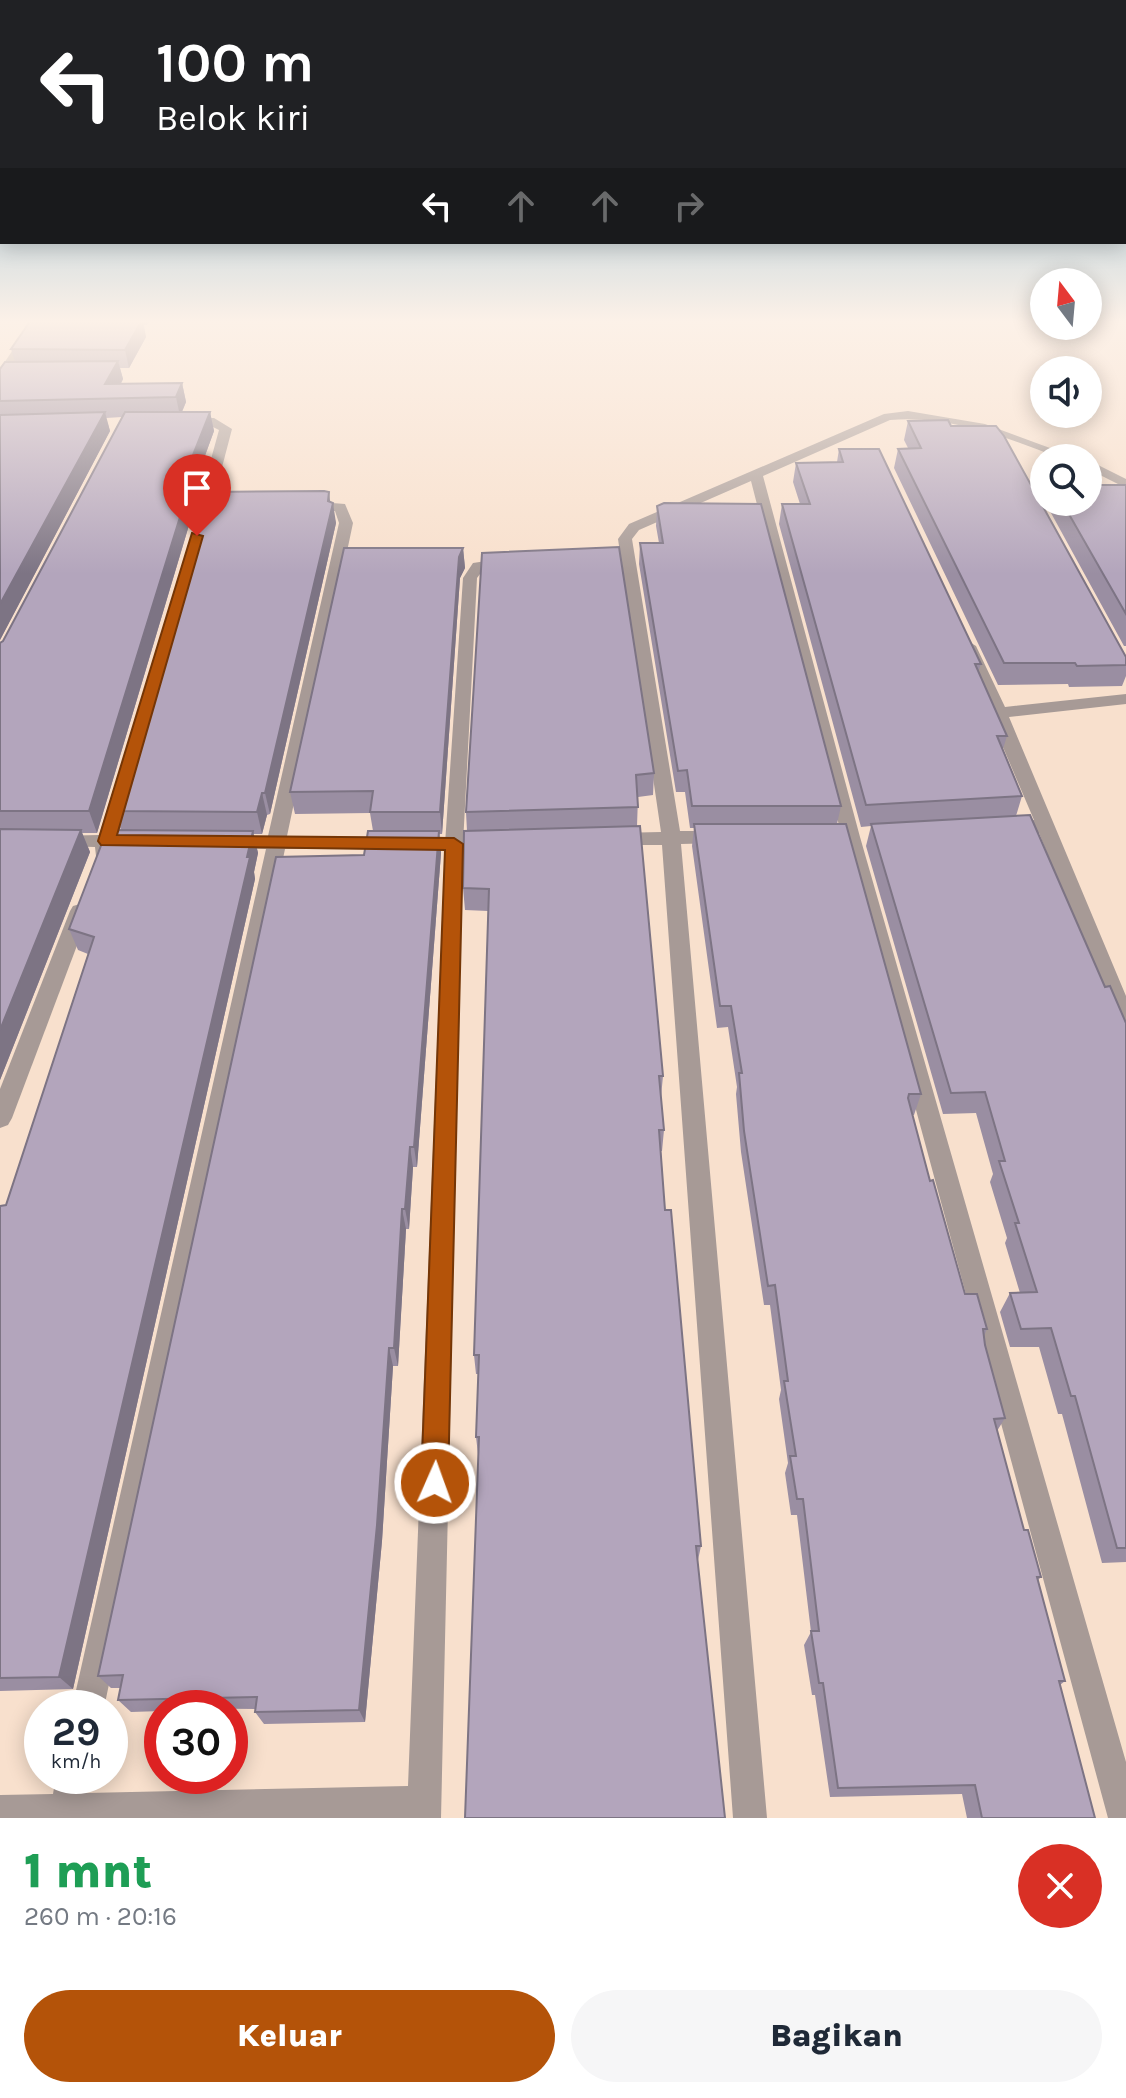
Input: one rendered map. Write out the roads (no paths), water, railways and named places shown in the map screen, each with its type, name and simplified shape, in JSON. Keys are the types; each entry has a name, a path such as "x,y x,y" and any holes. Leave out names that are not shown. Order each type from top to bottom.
{"street":[{"path":"750,1818 671,837 620,559 625,539 634,527 756,475 870,436 888,417 936,416 1001,441 1030,448"},
{"path":"169,423 214,422 226,429 214,505 197,536"},
{"path":"1102,471 1126,484"},
{"path":"756,475 851,837 1120,1782 1125,1818"},
{"path":"92,1690 346,523 340,507 297,505"},
{"path":"0,1812 424,1810 454,844 470,578 478,566 520,562"},
{"path":"959,628 999,713 1126,1022"},
{"path":"999,713 1126,699"},
{"path":"96,870 129,765"},
{"path":"999,829 1044,826"},
{"path":"594,839 746,837"},
{"path":"46,842 154,841"},
{"path":"201,842 406,843"},
{"path":"0,1118 84,899"},
{"path":"66,1811 69,1794"}]}
